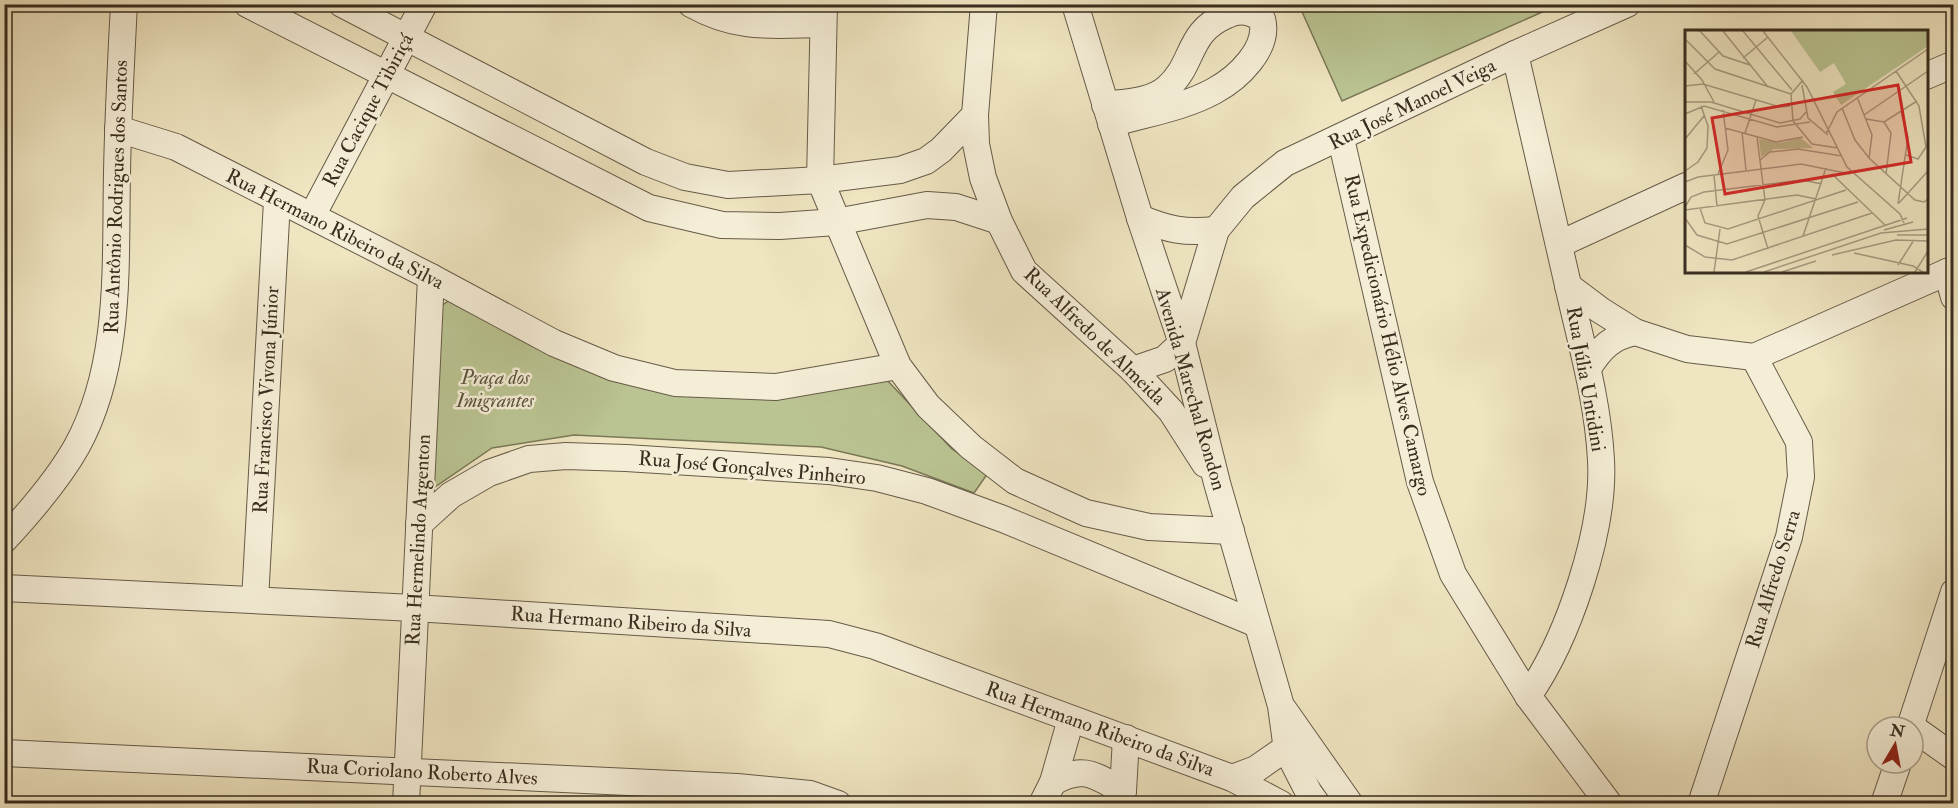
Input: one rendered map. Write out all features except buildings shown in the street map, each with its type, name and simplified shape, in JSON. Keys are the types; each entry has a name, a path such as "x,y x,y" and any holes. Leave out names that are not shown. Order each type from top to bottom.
{"street":[{"name":"Rua Antônio Rodrigues dos Santos","path":"4,540 46,489 76,447 88,421 108,355 114,299 124,4"},
{"path":"247,4 649,208 722,225 780,226 836,222 927,205 956,207 999,221"},
{"path":"342,4 646,162 685,177 728,185 820,180 900,170 926,161 941,150 975,115"},
{"name":"Rua Cacique Tibiriçá","path":"312,216 388,77 424,4"},
{"path":"692,4 732,22 752,25 823,14 820,180 898,366 937,414 971,447 1015,481 1086,513 1149,527 1231,531"},
{"name":"Rua Alfredo de Almeida","path":"984,4 975,115 976,144 983,178 999,221 1024,271 1133,370 1171,411 1217,483"},
{"name":"Avenida Marechal Rondon","path":"1075,4 1140,218 1182,343 1217,483 1257,624 1281,706 1313,798"},
{"name":"Rua José Manoel Veiga","path":"1182,343 1216,230 1243,197 1264,178 1285,163 1341,139 1515,54 1628,4"},
{"path":"1243,11 1262,19 1263,38 1255,54 1234,76 1214,91 1108,114 1155,97 1169,87 1205,27 1214,20 1243,11"},
{"name":"Rua Júlia Untidini","path":"1515,54 1588,368 1601,461 1596,522 1586,564 1551,661 1528,696"},
{"path":"1928,75 1953,64"},
{"name":"Rua Hermano Ribeiro da Silva","path":"118,129 176,147 431,277 554,343 614,368 675,383 776,387 898,366"},
{"name":"Rua Expedicionário Hélio Alves Camargo","path":"1341,139 1419,482 1453,574 1528,696 1609,804"},
{"path":"1560,244 1685,186"},
{"name":"Rua Francisco Vivona Júnior","path":"255,600 278,201"},
{"path":"1140,218 1167,229 1188,233 1216,230"},
{"path":"1568,286 1599,310 1635,332 1687,349 1754,357 1950,271 1953,297"},
{"name":"Rua Hermelindo Argenton","path":"406,804 431,277"},
{"path":"1588,368 1602,347 1619,336 1635,332"},
{"path":"1133,370 1166,359 1182,343"},
{"name":"Rua Alfredo Serra","path":"1701,804 1789,537 1801,477 1798,442 1754,357"},
{"name":"Rua José Gonçalves Pinheiro","path":"419,524 451,495 489,473 529,459 566,456 760,465 838,472 877,478 927,491 1003,519 1257,624"},
{"path":"1003,519 1015,481"},
{"name":"Rua Hermano Ribeiro da Silva","path":"4,588 414,608 829,634 875,646 1126,738 1232,778 1280,803 1313,798 1329,777"},
{"path":"1915,715 1953,592"},
{"path":"1048,793 1071,719"},
{"path":"1925,737 1953,757"},
{"path":"1126,738 1126,797"},
{"name":"Rua Hermano Ribeiro da Silva","path":"1232,778 1257,769 1294,743"},
{"name":"Avenida Marechal Rondon","path":"1294,743 1329,777 1350,804"},
{"name":"Rua Coriolano Roberto Alves","path":"4,753 737,787 810,794 838,804"},
{"path":"1048,793 1071,773 1089,774 1126,797"},
{"path":"1884,804 1894,775"}],"green space":[{"path":"1299,5 1558,5 1342,101"},
{"name":"Praça dos Imigrantes","path":"453,298 591,369 886,379 952,449 988,473 974,493 902,466 821,447 574,435 492,448 432,489 441,306"}]}
